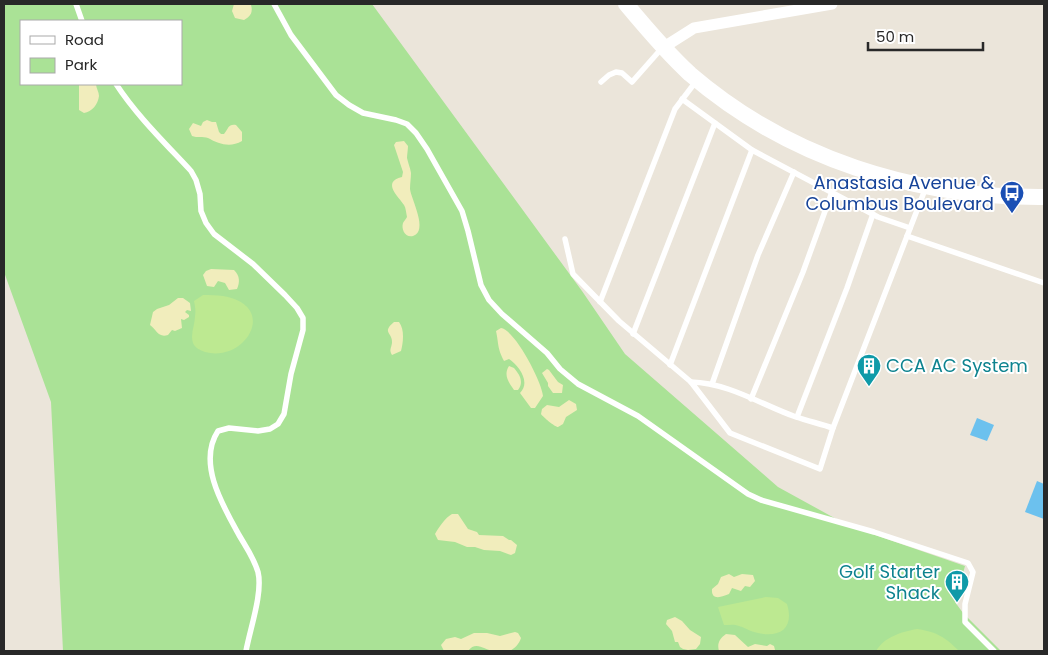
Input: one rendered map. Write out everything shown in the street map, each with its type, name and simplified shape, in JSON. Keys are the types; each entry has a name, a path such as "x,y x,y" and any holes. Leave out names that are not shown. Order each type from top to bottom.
{"street":[{"path":"626,4 664,47 698,80 738,110 815,152 871,173 926,187 981,195 1044,197"},
{"path":"664,47 694,28 832,4"}],"lane":[{"path":"76,4 82,20"},
{"path":"274,4 291,35 336,95 349,106 363,113 407,124 416,133 462,211 481,285 489,300 547,354 560,369 578,384 638,416 748,494 882,534 968,563 972,572 965,604 964,622 994,651"},
{"path":"601,82 616,72 632,82 664,47"},
{"path":"600,302 675,109 698,80"},
{"path":"117,85 130,105 191,171 200,194 201,211 206,224 214,234 253,264 285,295 303,318 303,330 291,374 284,414 278,424 270,429 258,431 229,428 218,431 212,440 210,456 218,492 258,572 260,587 246,651"},
{"path":"682,99 752,150 873,214 910,228"},
{"path":"633,334 715,123"},
{"path":"670,365 752,150"},
{"path":"712,384 758,255 794,172"},
{"path":"565,239 573,274 633,334 691,382 730,433 820,470 833,428 926,187"},
{"path":"751,399 803,272 832,192"},
{"path":"797,417 847,288 873,214"},
{"path":"907,236 1044,283"},
{"path":"691,382 712,384 725,388 797,417 833,428"}],"green space":[{"path":"4,4 372,4 582,291 625,354 778,487 849,526 965,566 955,602 963,613 1001,651 63,651 51,402 4,272"},
{"path":"203,295 223,296 240,302 250,311 253,321 250,332 243,342 233,349 220,353 205,352 194,345 192,336 195,319 194,301"},
{"path":"766,597 778,598 787,604 789,620 782,630 777,633 763,634 737,625 724,625 718,607"},
{"path":"917,629 940,636 959,651 876,651 888,639"}],"sand":[{"path":"234,4 251,5 252,12 244,20 235,18 232,11"},
{"path":"79,85 96,85 99,94 94,107 84,113 79,110"},
{"path":"207,120 216,122 221,134 224,134 230,126 236,125 242,132 242,141 225,144 206,137 192,136 189,129 193,123 201,126"},
{"path":"404,141 408,146 407,158 411,173 410,189 419,222 418,233 413,236 408,236 404,232 403,223 407,217 405,208 392,186 396,179 402,177 403,172 394,145 396,142"},
{"path":"211,269 234,270 239,279 237,289 229,290 225,283 218,281 214,287 207,286 203,275"},
{"path":"178,298 183,298 190,303 191,311 187,310 185,312 189,317 184,320 181,319 182,328 175,331 172,330 168,335 162,335 150,325 153,312 169,305"},
{"path":"394,322 399,322 401,325 403,340 401,351 392,355 390,351 392,339 388,328"},
{"path":"501,328 507,331 520,347 538,380 543,396 535,408 531,408 520,393 523,389 524,379 520,370 509,359 504,361 499,349 496,331"},
{"path":"509,366 518,373 521,384 518,390 514,390 507,379 507,369"},
{"path":"547,369 563,385 562,393 553,393 548,386 542,373"},
{"path":"569,400 576,404 577,410 566,417 563,424 558,427 541,414 542,409 547,405 559,407"},
{"path":"452,514 458,514 468,529 477,532 479,535 503,536 511,540 517,545 515,553 511,555 500,551 467,547 455,542 438,540 435,534"},
{"path":"729,574 734,577 742,574 753,575 755,581 750,587 745,586 741,591 732,588 729,594 715,597 712,589 718,584 721,577"},
{"path":"675,617 701,637 700,644 696,649 683,649 678,642 675,642 672,631 666,624 667,620"},
{"path":"515,632 521,638 517,646 510,651 494,651 474,646 468,651 444,651 441,645 446,639 455,637 461,639 474,633 500,636"},
{"path":"726,634 735,635 748,647 755,644 767,646 770,644 774,646 775,650 719,651 719,642"}],"water":[{"path":"977,418 994,425 987,441 970,435"},
{"path":"1037,481 1044,484 1044,519 1025,512"}],"place":[{"name":"Anastasia Avenue & Columbus Boulevard","path":"1012,214"},
{"name":"CCA AC System","path":"869,387"},
{"name":"Golf Starter Shack","path":"957,603"}]}
